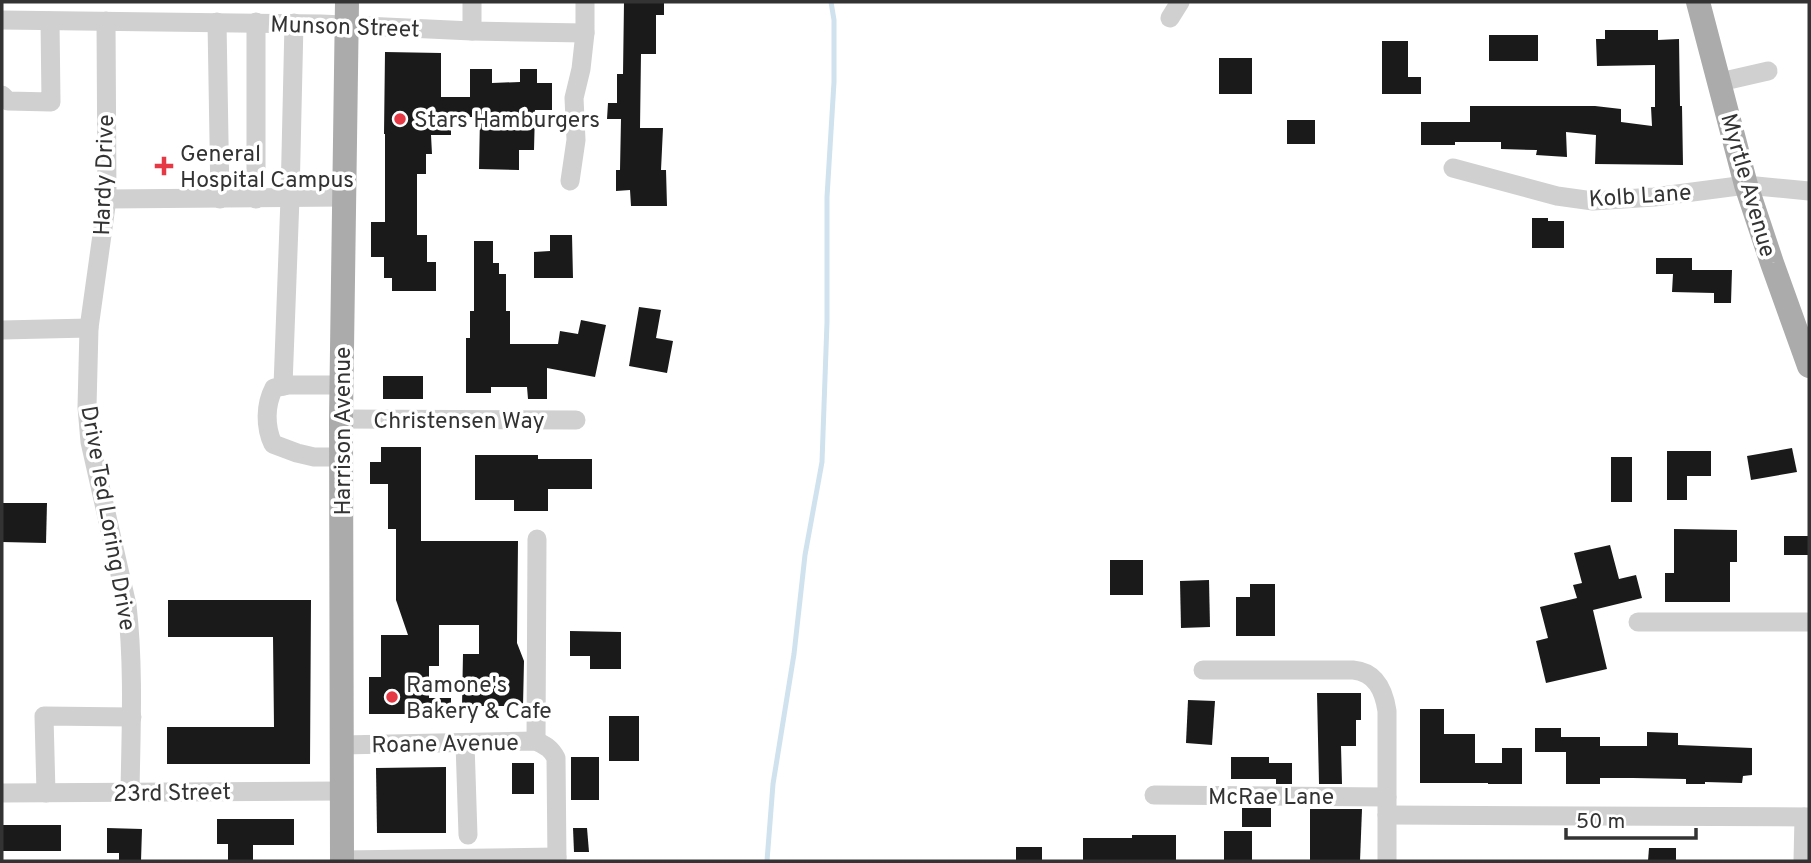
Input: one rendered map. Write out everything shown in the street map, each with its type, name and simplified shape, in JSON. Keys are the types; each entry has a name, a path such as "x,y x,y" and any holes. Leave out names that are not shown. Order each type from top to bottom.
{"main road":[{"name":"Myrtle Avenue","path":"1698,2 1746,185 1809,366"},
{"name":"Harrison Avenue","path":"342,860 341,419 347,13"}],"street":[{"path":"472,2 472,31"},
{"path":"570,181 576,140 574,98 581,69 585,2"},
{"name":"Munson Street","path":"2,20 294,23 347,13 472,31 585,33"},
{"path":"2,95 8,101 51,102 50,21"},
{"name":"Hardy Drive","path":"89,328 107,199 106,21"},
{"path":"217,22 220,199"},
{"path":"256,22 256,199"},
{"path":"282,386 294,23"},
{"path":"1720,82 1768,71"},
{"name":"Kolb Lane","path":"1453,168 1557,196 1593,201 1654,197 1746,185 1809,191"},
{"path":"107,199 345,197"},
{"path":"2,330 89,328"},
{"name":"Drive Ted Loring Drive","path":"89,328 86,390 88,424 127,605 132,654 130,792"},
{"path":"341,457 314,457 298,453 273,444 268,433 269,397 274,388 342,385"},
{"name":"Christensen Way","path":"341,419 576,421"},
{"path":"342,860 557,859 556,758 552,750 542,744 537,539"},
{"path":"1638,622 1809,622"},
{"path":"1203,670 1361,671 1375,679 1382,690 1387,711 1387,861"},
{"path":"46,793 44,716 132,717"},
{"path":"466,743 468,835"},
{"name":"Roane Avenue","path":"342,745 542,744"},
{"name":"23rd Street","path":"2,793 342,790"},
{"name":"McRae Lane","path":"1154,795 1387,806 1807,817"},
{"path":"1803,861 1807,817"}],"building":[{"path":"624,2 664,2 664,15 656,15 656,54 641,54 640,128 663,128 661,170 666,170 667,206 631,206 630,190 616,191 616,170 620,170 621,119 607,119 608,103 617,103 617,74 623,74"},
{"path":"1605,30 1658,30 1658,40 1679,39 1683,165 1595,164 1596,135 1566,132 1567,157 1536,155 1537,150 1501,149 1501,142 1421,145 1421,122 1470,122 1470,106 1595,106 1621,109 1621,122 1652,126 1655,65 1597,66 1596,39 1605,39"},
{"path":"1489,35 1538,35 1538,61 1489,61"},
{"path":"1382,41 1408,41 1408,77 1421,77 1421,94 1382,94"},
{"path":"385,52 441,53 441,97 470,97 470,69 492,69 492,83 520,82 520,69 537,69 537,83 552,83 552,110 535,110 534,150 519,150 519,170 479,169 480,117 451,117 451,135 431,135 432,154 426,154 426,174 417,174 417,235 427,235 427,262 436,262 436,291 392,291 392,278 384,278 384,257 371,257 371,222 385,222"},
{"path":"1219,58 1252,58 1252,94 1219,94"},
{"path":"1287,120 1315,120 1315,144 1287,144"},
{"path":"1532,218 1564,221 1564,248 1532,248"},
{"path":"550,235 572,235 573,278 534,278 534,252 550,251"},
{"path":"474,241 493,241 493,263 499,263 499,274 506,274 506,311 510,311 510,344 558,344 560,331 578,334 581,320 606,325 595,377 547,368 547,399 528,399 527,387 491,387 491,393 466,393 466,338 470,338 470,311 474,311"},
{"path":"1656,258 1692,258 1692,270 1732,270 1731,303 1714,303 1714,293 1672,292 1673,274 1656,274"},
{"path":"639,307 661,310 656,338 673,341 667,373 629,366"},
{"path":"383,376 423,376 423,399 383,399"},
{"path":"381,447 421,447 421,541 518,541 517,643 524,661 523,706 462,706 463,654 479,654 479,625 439,625 439,666 429,666 429,698 451,698 451,720 431,720 431,714 369,714 369,677 381,677 381,635 408,635 396,600 396,529 388,529 388,484 370,484 370,462 381,462"},
{"path":"1792,448 1797,472 1751,480 1747,456"},
{"path":"1667,451 1711,451 1711,476 1687,476 1687,500 1667,500"},
{"path":"475,455 538,455 538,459 592,459 592,489 548,489 548,511 514,511 514,500 475,500"},
{"path":"1611,457 1632,457 1632,502 1611,502"},
{"path":"2,503 47,503 46,543 2,542"},
{"path":"1674,529 1737,530 1737,562 1730,562 1730,602 1665,602 1665,573 1674,573"},
{"path":"1784,536 1809,536 1809,555 1784,555"},
{"path":"1610,545 1619,579 1636,575 1642,598 1593,610 1607,669 1546,683 1536,641 1548,638 1540,607 1577,598 1573,585 1582,583 1574,553"},
{"path":"1110,560 1143,560 1143,595 1110,595"},
{"path":"1209,580 1210,627 1181,628 1180,581"},
{"path":"1250,584 1275,584 1275,636 1236,636 1236,597 1250,597"},
{"path":"168,600 311,600 310,764 167,764 167,727 274,727 273,637 168,637"},
{"path":"570,631 621,632 621,669 590,669 590,656 570,656"},
{"path":"1317,693 1361,693 1361,720 1356,720 1356,746 1341,746 1342,784 1319,784"},
{"path":"1188,700 1215,701 1212,745 1186,743"},
{"path":"1420,709 1444,709 1444,734 1475,734 1475,763 1502,763 1502,748 1522,748 1522,784 1420,783"},
{"path":"609,716 639,716 639,761 609,761"},
{"path":"1535,728 1561,728 1561,737 1600,737 1600,746 1647,746 1647,732 1678,733 1678,745 1752,748 1752,775 1743,776 1742,783 1686,784 1686,779 1600,778 1600,784 1566,784 1566,752 1535,752"},
{"path":"571,757 599,757 599,800 571,800"},
{"path":"1231,757 1269,757 1269,763 1292,763 1292,784 1276,784 1276,779 1231,779"},
{"path":"512,763 534,763 534,794 512,794"},
{"path":"446,767 446,833 377,833 376,768"},
{"path":"1242,808 1271,808 1271,827 1242,827"},
{"path":"1310,809 1362,809 1360,861 1310,861"},
{"path":"217,819 294,819 294,845 253,845 253,861 228,861 228,844 217,844"},
{"path":"2,825 61,825 61,851 2,851"},
{"path":"107,828 142,829 141,861 119,861 119,853 107,853"},
{"path":"573,828 587,828 589,852 574,852"},
{"path":"1224,831 1252,831 1252,861 1224,861"},
{"path":"1132,835 1176,835 1176,861 1083,861 1083,838 1132,838"},
{"path":"1016,847 1042,847 1042,861 1016,861"},
{"path":"1649,848 1676,848 1676,861 1648,861"}],"waterway":[{"path":"767,861 773,784 794,654 805,555 822,462 827,322 827,197 834,82 834,20 831,2"}],"place":[{"name":"Stars Hamburgers","path":"400,119"},
{"name":"General Hospital Campus","path":"164,166"},
{"name":"Ramone's Bakery & Cafe","path":"392,697"}]}
